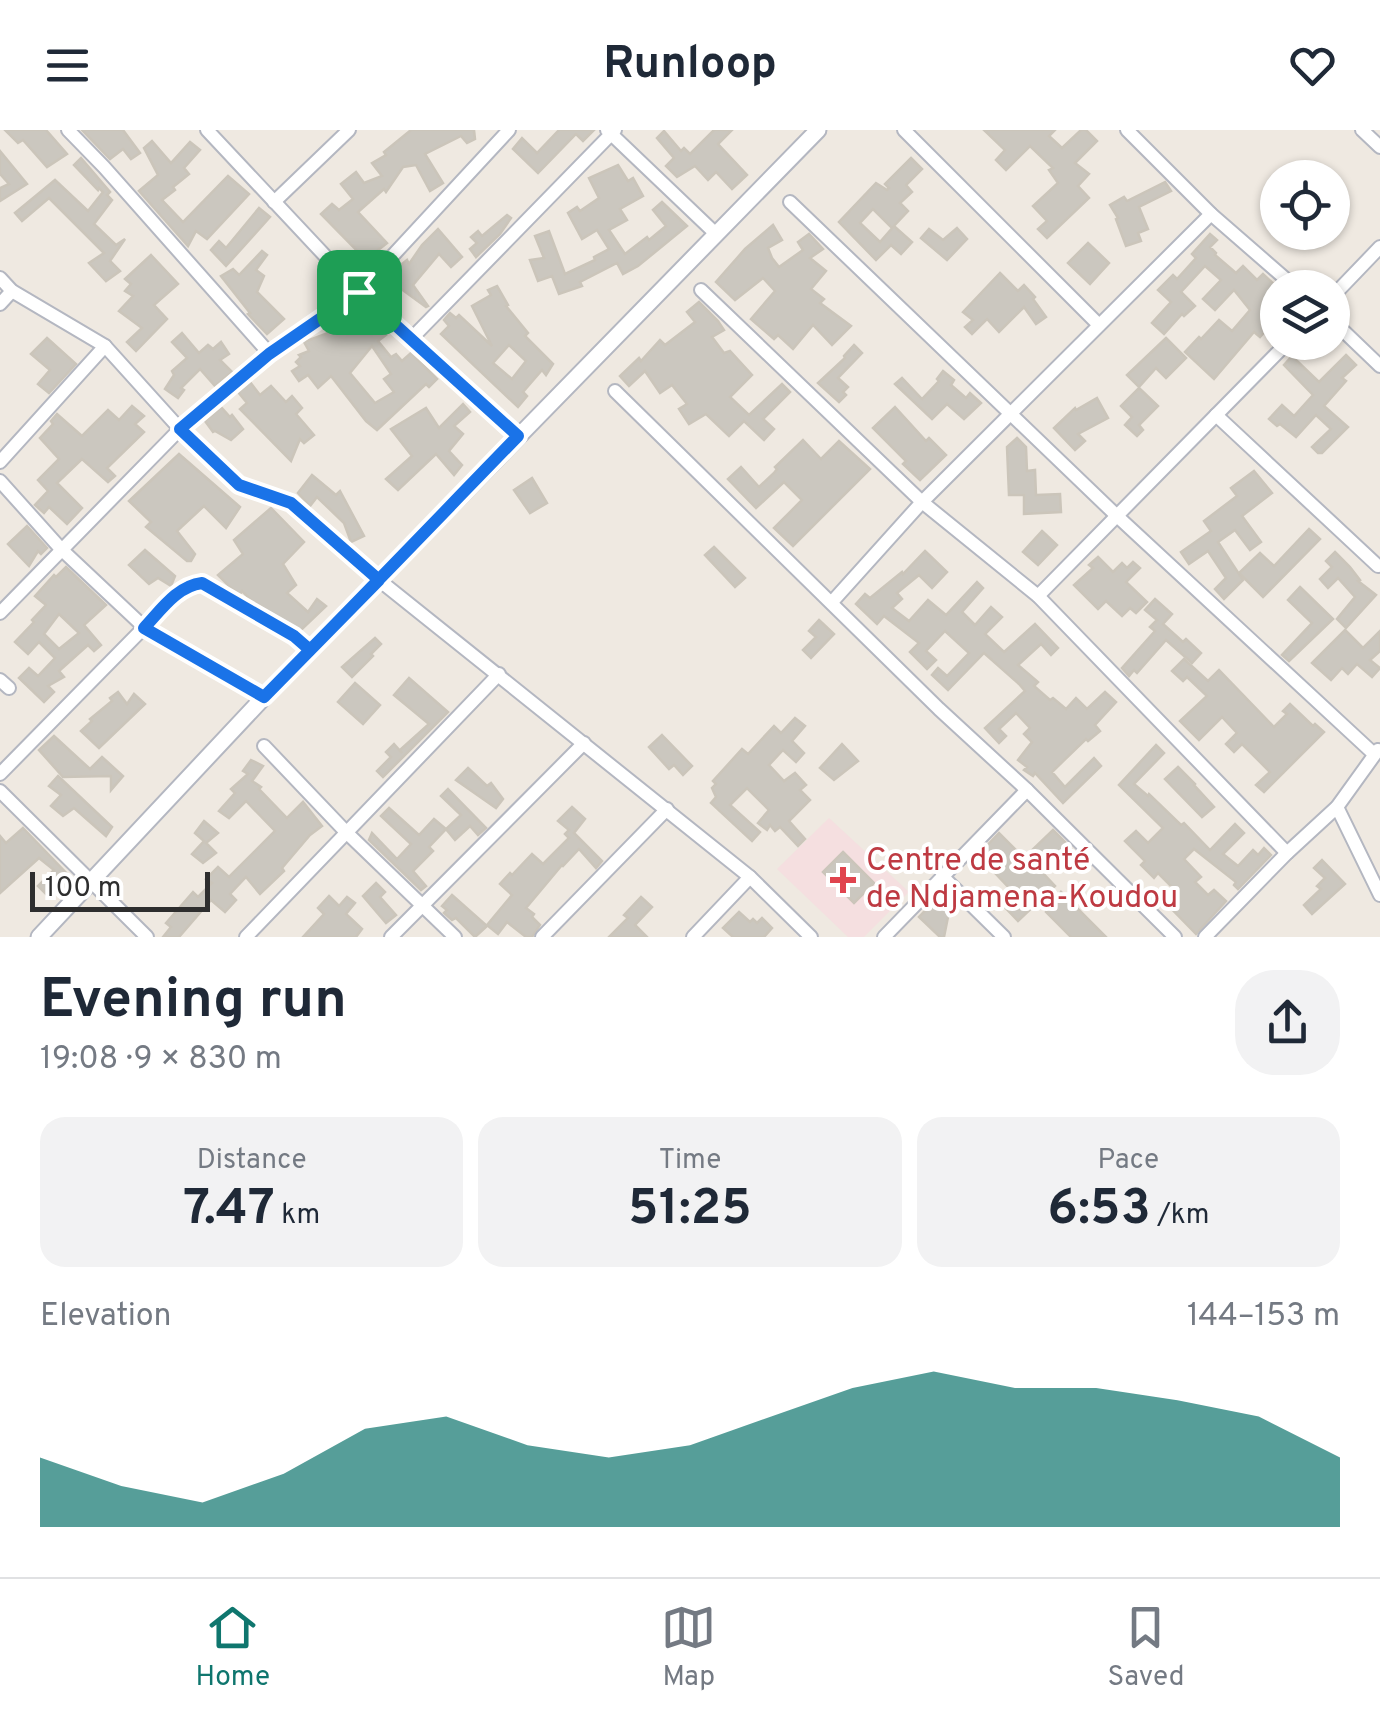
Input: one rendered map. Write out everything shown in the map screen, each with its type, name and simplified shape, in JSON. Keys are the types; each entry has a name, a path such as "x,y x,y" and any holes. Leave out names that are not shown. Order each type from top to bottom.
{"street":[{"path":"68,130 269,354"},
{"path":"207,130 359,292 518,436"},
{"path":"274,202 350,130"},
{"path":"0,614 180,429 269,354 359,292 510,130"},
{"path":"40,937 264,697 818,130"},
{"path":"904,130 1099,325"},
{"path":"1127,130 1211,214 1275,270"},
{"path":"1362,130 1380,147"},
{"path":"412,338 611,131 716,234"},
{"path":"790,202 1117,516 1377,751 1337,808 1205,937"},
{"path":"832,602 922,502 1211,214"},
{"path":"1350,278 1380,247"},
{"path":"0,278 12,291 105,346 180,429 239,485 291,503 379,580 750,877 811,937"},
{"path":"701,290 922,502 1038,596 1287,853"},
{"path":"0,304 12,291"},
{"path":"1350,337 1380,366"},
{"path":"0,462 105,346"},
{"path":"1038,596 1270,360"},
{"path":"615,391 1175,937"},
{"path":"1216,415 1378,566"},
{"path":"0,481 61,549 144,628 264,697"},
{"path":"0,774 178,593 192,584 202,583 294,636 310,650"},
{"path":"246,937 499,674"},
{"path":"391,937 584,744"},
{"path":"264,746 455,937"},
{"path":"884,937 1027,790"},
{"path":"0,791 147,937"},
{"path":"1337,808 1380,895"},
{"path":"542,937 667,809"},
{"path":"942,876 997,935"},
{"path":"693,937 750,877"}],"shaded area":[{"name":"Centre de santé de Ndjamena-Koudou","path":"829,818 909,892 864,937 848,937 777,869"}],"building":[{"path":"5,130 46,130 67,154 47,167 23,140 18,143"},
{"path":"82,130 123,130 140,153 131,159 123,149 110,159"},
{"path":"411,130 474,130 475,139 467,143 461,136 425,154 443,183 430,191 416,165 403,167 386,192 384,189 358,212 387,243 373,254 377,258 371,265 321,214 332,204 339,210 353,199 341,184 356,172 364,183 382,176 372,163"},
{"path":"559,130 594,130 583,141 576,134 538,173 513,149 522,138 537,153"},
{"path":"714,130 732,130 718,144 747,175 732,189 716,172 708,180 695,166 677,177 666,166 674,158 657,138 664,131 681,151 684,148 690,154"},
{"path":"984,130 1055,130 1049,136 1062,148 1086,130 1097,141 1075,163 1089,174 1078,186 1089,198 1047,238 1038,229 1047,221 1033,206 1058,183 1049,170 1053,168 1030,146 1006,170 996,160 1005,150"},
{"path":"152,141 171,163 190,142 200,150 184,168 189,174 162,200 183,222 228,176 249,194 207,239 196,231 188,246 139,191 158,175 144,148"},
{"path":"0,151 27,184 0,201 0,188 9,184 0,174"},
{"path":"81,158 110,192 107,195 112,200 94,224 116,245 125,239 110,261 120,271 106,281 89,263 104,253 49,198 22,221 15,213 55,180 88,211 103,192 74,165"},
{"path":"911,158 922,169 906,185 912,192 900,203 908,211 892,228 873,209 860,223 880,242 894,226 912,242 901,254 891,245 876,260 839,222 876,183 887,190 885,184"},
{"path":"618,165 628,181 633,178 643,196 620,209 627,220 609,230 625,254 666,226 653,210 662,202 687,226 623,274 617,263 580,282 582,286 559,294 552,276 538,281 530,260 544,258 535,236 549,231 565,274 609,249 597,230 582,239 568,213 577,207 580,211 599,198 589,178"},
{"path":"1165,182 1171,191 1139,207 1148,229 1138,233 1141,241 1126,246 1110,205"},
{"path":"259,208 270,217 226,266 211,250 219,241 226,248"},
{"path":"507,215 511,218 500,234 476,257 470,249 477,243 471,237 478,231 482,236"},
{"path":"773,225 782,240 768,248 779,267 803,250 798,242 809,234 823,249 810,258 826,271 811,289 824,299 820,303 851,326 832,345 813,325 793,349 751,319 775,291 763,278 735,300 716,282"},
{"path":"957,228 967,239 947,260 921,238 929,229 943,240"},
{"path":"438,229 462,257 451,267 439,254 413,285 426,307 389,280 407,260 409,264"},
{"path":"1210,234 1217,240 1210,247 1215,255 1236,273 1243,266 1257,280 1260,277 1260,337 1254,332 1214,379 1185,352 1219,320 1232,331 1250,310 1234,290 1215,310 1203,299 1221,280 1205,266 1181,292 1195,306 1164,334 1152,323 1171,302 1158,290 1173,275 1177,279 1196,258 1192,254"},
{"path":"1088,243 1109,263 1090,284 1068,263"},
{"path":"262,251 267,255 256,270 264,276 257,292 284,319 267,334 221,276 233,269 239,275"},
{"path":"151,255 178,284 154,305 167,319 136,351 127,342 142,328 119,311 133,296 125,291 131,284 125,279"},
{"path":"1000,273 1018,291 1024,285 1046,317 1036,324 1024,307 999,332 987,319 972,334 965,327 973,320 963,312"},
{"path":"497,286 506,306 528,333 525,336 553,364 546,375 542,370 523,392 527,396 518,407 441,334 449,326 444,320 450,313 456,318 459,315 492,346 472,306 491,295 488,290","holes":["509,345 526,361 512,379 493,363"]},
{"path":"699,302 724,330 712,337 724,353 730,351 752,375 730,397 749,415 782,384 790,392 763,419 774,429 764,440 744,421 729,436 706,414 689,424 679,409 687,404 672,385 660,393 645,371 629,386 620,376 660,340 665,345 695,322 687,312"},
{"path":"359,311 386,335 378,341 391,357 396,354 402,361 411,353 437,379 429,387 426,384 377,430 331,376 318,388 308,375 299,381 292,371 300,366 296,362 299,355 309,351 304,342 345,324","holes":["372,346 391,374 384,379 394,392 375,403 350,373"]},
{"path":"182,333 199,353 208,345 213,349 221,342 229,354 220,360 232,372 215,386 200,369 181,388 184,390 178,398 165,389 174,375 172,371 187,358 172,342"},
{"path":"47,338 76,364 49,393 38,384 50,370 31,354"},
{"path":"1166,338 1186,358 1166,378 1156,368 1139,387 1127,375"},
{"path":"854,345 862,353 838,378 848,387 839,402 818,383"},
{"path":"1350,359 1356,365 1342,378 1346,381 1324,406 1348,427 1322,453 1312,447 1331,429 1316,415 1296,437 1269,419 1282,405 1294,416 1313,395 1284,365 1288,360 1296,360 1319,382 1341,360"},
{"path":"943,371 966,398 970,393 981,403 964,419 947,404 932,419 895,384 902,378 922,399"},
{"path":"250,382 260,395 271,386 286,402 292,396 302,408 296,414 314,435 304,443 300,439 291,461 240,409 247,403 238,392"},
{"path":"1139,388 1158,406 1139,425 1143,430 1137,436 1125,425 1132,417 1121,406"},
{"path":"1097,398 1108,418 1078,434 1085,441 1075,450 1054,428 1075,408"},
{"path":"463,404 470,412 454,426 463,434 449,451 462,465 454,475 436,454 398,490 386,479 412,456 391,429 426,408 439,428"},
{"path":"132,406 144,416 135,424 144,432 107,468 115,476 108,482 82,459 57,483 82,508 67,524 49,507 44,513 35,505 48,491 38,480 59,459 40,438 57,414 82,436 108,410 119,420"},
{"path":"221,407 243,429 231,440 213,432 205,421"},
{"path":"895,407 926,441 929,438 946,455 920,480 873,428"},
{"path":"1017,438 1026,447 1027,471 1035,470 1036,495 1060,494 1061,512 1024,514 1024,495 1009,495 1007,447"},
{"path":"803,440 821,459 839,441 870,469 793,546 774,528 802,500 784,482 756,508 728,479 741,467 759,487"},
{"path":"179,454 240,507 226,528 204,506 177,531 195,554 191,561 146,527 151,522 129,501"},
{"path":"1254,471 1272,493 1242,516 1261,542 1250,550 1235,530 1218,542 1243,580 1224,599 1215,589 1226,578 1208,551 1189,564 1181,552 1211,531 1204,521 1237,496 1231,488"},
{"path":"312,475 336,495 340,491 364,536 351,542 344,523 317,497 310,506 298,493"},
{"path":"532,478 547,503 530,513 514,490"},
{"path":"271,508 304,542 283,564 296,585 287,593 308,612 317,599 326,606 301,630 242,591 240,594 218,575 243,554 234,540"},
{"path":"27,526 47,548 41,554 38,551 29,566 8,544"},
{"path":"1309,529 1320,539 1263,597 1239,573 1260,553 1274,566"},
{"path":"1042,531 1057,545 1038,565 1023,552"},
{"path":"714,547 745,578 735,587 705,555"},
{"path":"145,550 175,576 171,586 158,578 149,584 129,565"},
{"path":"925,551 947,572 932,588 919,575 897,593 902,599 892,608 909,621 928,600 946,615 977,582 983,588 962,612 975,625 991,607 1002,617 985,634 1004,652 1035,624 1058,648 1051,655 1041,644 1018,665 1038,682 1034,686 1050,700 1053,698 1066,709 1076,698 1087,709 1105,692 1116,702 1095,725 1100,731 1086,739 1052,772 1065,787 1094,758 1101,766 1063,803 1035,773 1033,776 1024,770 1027,767 1018,760 1032,742 1024,734 1030,728 1016,713 999,729 1006,736 999,743 985,728 1025,691 1019,684 984,653 948,690 932,675 938,668 947,676 969,653 945,631 926,651 936,660 927,669 910,652 919,643 884,616 877,624 856,604 865,594 870,598 903,574"},
{"path":"1335,552 1358,581 1376,595 1346,628 1337,619 1355,597 1338,578 1328,588 1320,579 1332,567 1326,561"},
{"path":"1098,557 1113,572 1122,563 1127,568 1133,562 1140,568 1126,582 1147,602 1136,613 1130,608 1122,616 1106,601 1098,609 1074,585 1093,568 1089,565"},
{"path":"66,567 106,605 84,625 101,645 94,651 88,645 59,671 64,677 48,686 54,692 44,702 19,678 29,668 38,676 55,658 39,642 28,654 15,642 46,605 35,596","holes":["59,614 79,633 59,649 44,634"]},
{"path":"1300,587 1333,619 1289,661 1282,655 1312,623 1288,600"},
{"path":"1155,599 1172,614 1163,624 1201,653 1192,663 1166,640 1137,673 1134,670 1129,676 1122,668 1155,631 1150,627 1157,620 1145,610"},
{"path":"819,620 834,634 811,658 803,650 816,637 809,631"},
{"path":"1345,630 1363,648 1380,631 1380,651 1370,660 1380,668 1372,677 1357,664 1348,674 1342,668 1331,680 1312,663"},
{"path":"375,638 381,644 352,677 342,667"},
{"path":"1184,659 1208,681 1219,670 1274,727 1287,714 1283,711 1290,704 1324,732 1264,792 1256,785 1270,772 1242,744 1234,752 1226,744 1237,733 1222,717 1199,740 1180,721 1207,696 1187,677 1183,681 1172,671"},
{"path":"409,678 448,712 383,777 377,771 391,757 386,752 394,744 402,753 400,750 429,724 394,695"},
{"path":"355,683 380,705 363,724 338,702"},
{"path":"118,692 127,704 134,694 145,704 99,748 81,731"},
{"path":"795,718 805,726 792,741 804,753 796,762 783,750 769,765 784,781 795,773 806,785 800,790 810,800 789,821 805,839 798,846 780,827 775,831 770,825 767,830 758,823 769,810 747,788 730,805 760,832 752,841 711,803 716,797 713,781 742,749 748,754 774,726 781,733"},
{"path":"662,735 692,766 683,775 674,765 669,769 649,747"},
{"path":"54,736 90,769 102,757 123,776 111,790 111,776 63,777 39,750"},
{"path":"842,744 858,761 834,780 820,768"},
{"path":"1156,745 1164,753 1134,784 1181,825 1184,823 1210,850 1235,824 1244,833 1223,854 1238,866 1253,850 1258,855 1264,848 1271,855 1238,889 1236,882 1194,849 1184,859 1201,877 1195,882 1208,895 1214,890 1226,901 1196,934 1161,898 1172,887 1158,873 1154,878 1141,865 1145,861 1125,841 1136,831 1148,843 1163,828 1119,785"},
{"path":"251,760 263,766 252,781 287,818 303,802 322,826 260,894 246,877 230,894 236,900 225,912 211,900 179,937 163,937 171,927 166,923 193,892 198,897 212,883 206,879 218,867 229,877 275,831 246,801 229,818 219,811 235,793 231,789 248,774 243,771"},
{"path":"1178,767 1214,807 1202,817 1165,779"},
{"path":"468,768 487,786 491,783 503,799 496,808 456,780"},
{"path":"58,776 112,827 106,836 74,808 63,816 51,806 61,795 49,786"},
{"path":"448,789 486,828 478,835 470,826 455,840 446,829 461,815 441,796"},
{"path":"572,807 585,819 574,833 602,861 596,868 579,849 526,908 540,925 532,937 526,937 507,922 498,934 487,925 512,895 500,884 532,854 543,864 569,838 565,834 569,830 558,821"},
{"path":"389,808 419,835 434,819 446,829 429,847 433,851 413,871 426,886 421,890 369,840 372,833 397,859 411,844 381,816"},
{"path":"204,821 218,833 206,843 216,853 203,863 192,854 204,841 195,833"},
{"path":"23,828 73,880 69,884 66,881 49,897 38,886 54,870 39,858 0,893 0,836 6,843"},
{"path":"1053,830 1068,845 1041,871 1055,886 1018,921 999,901 1011,890 978,855 999,833 1024,858"},
{"path":"843,852 874,883 854,903 823,872"},
{"path":"1322,860 1345,884 1312,914 1304,905 1321,889 1317,886 1325,878 1314,868"},
{"path":"376,883 385,892 380,897 396,915 386,923 363,896"},
{"path":"1061,892 1106,937 1071,937 1046,912"},
{"path":"452,895 487,926 475,937 456,918 452,920 444,913 447,910 442,906"},
{"path":"329,896 339,906 347,897 355,903 346,914 362,929 356,937 303,937 324,914 318,908"},
{"path":"939,896 950,907 944,937 919,917"},
{"path":"641,897 652,907 635,925 647,937 609,937 628,918 624,915"},
{"path":"739,912 750,922 753,919 757,923 762,918 772,928 764,937 733,937 723,928"}],"place":[{"name":"Centre de santé de Ndjamena-Koudou","path":"843,880"}],"route":[{"path":"359,292 269,354 180,429 239,485 291,503 379,580 264,697 144,628 178,593 202,583 294,636 310,650 379,580 518,436 359,292"}]}
